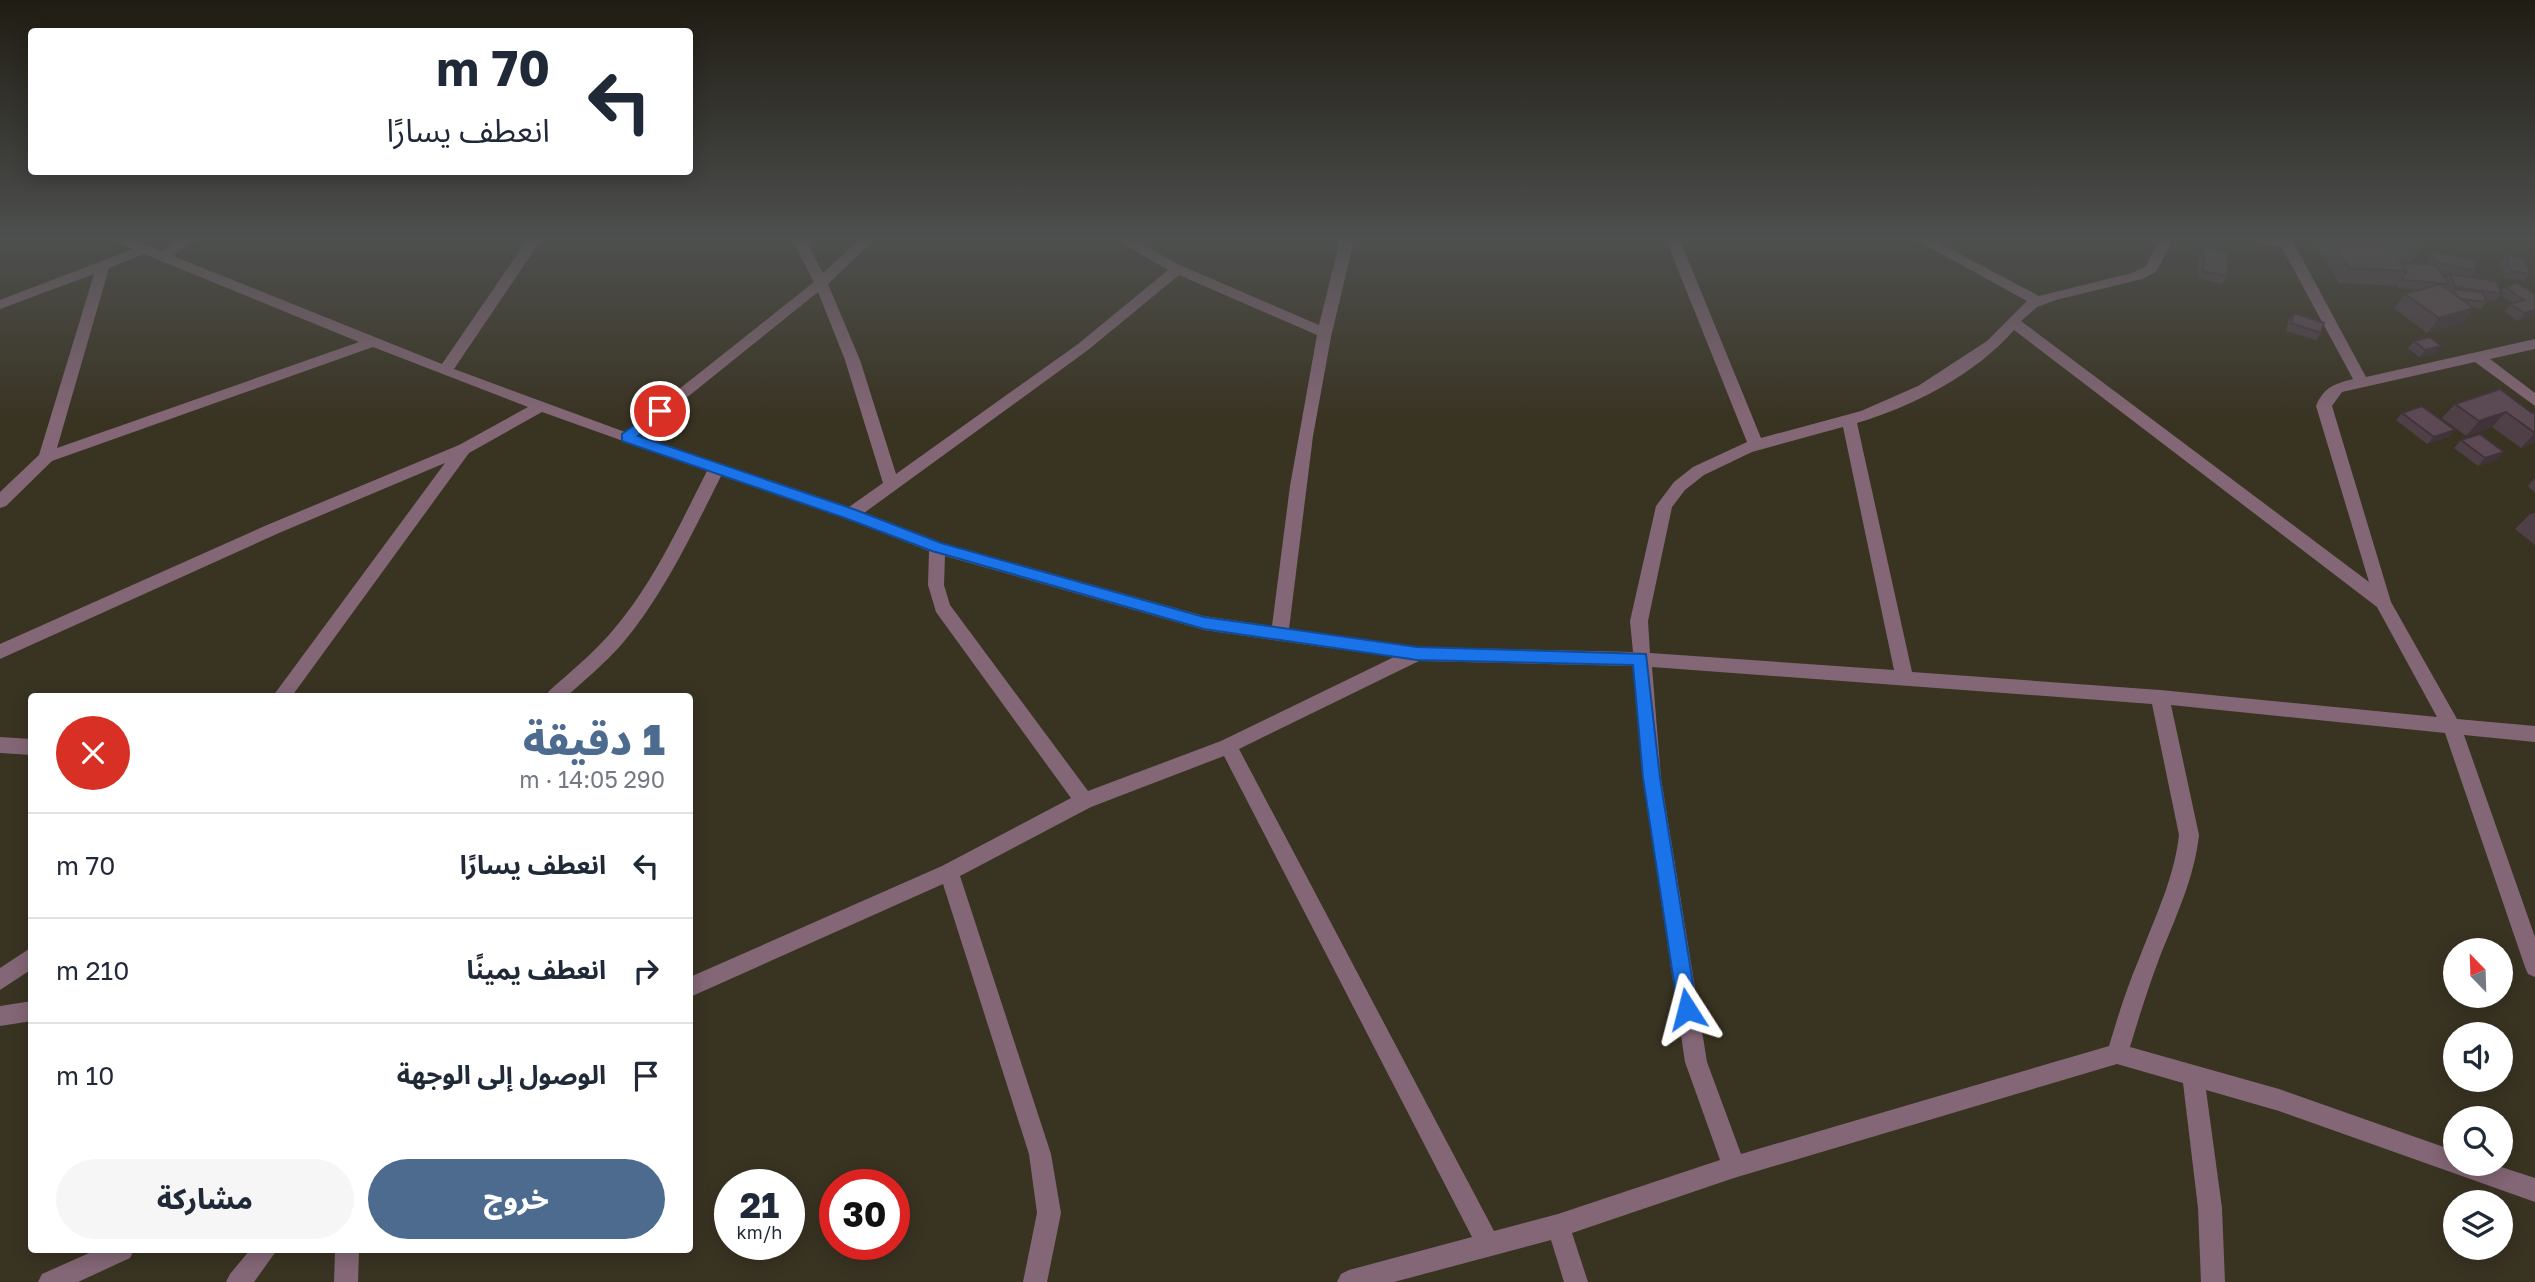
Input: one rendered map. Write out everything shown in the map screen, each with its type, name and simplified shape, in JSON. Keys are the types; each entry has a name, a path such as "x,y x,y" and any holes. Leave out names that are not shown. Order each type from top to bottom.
{"street":[{"path":"46,457 93,300"},
{"path":"272,300 445,371 627,438 851,514 937,548 1204,623 1417,654 1641,659 2160,697 2453,729 2535,734"},
{"path":"445,371 493,300"},
{"path":"627,438 799,300"},
{"path":"830,300 891,485"},
{"path":"851,514 1083,347 1140,300"},
{"path":"1248,300 1324,333"},
{"path":"1280,635 1293,519 1324,333 1332,300"},
{"path":"1697,300 1755,443"},
{"path":"1734,1167 1696,1062 1652,778 1639,621 1664,506 1674,489 1689,477 1755,443 1849,421 1905,398 1953,371 1993,343 2037,301 2042,300"},
{"path":"2317,300 2362,382"},
{"path":"2014,323 2383,602"},
{"path":"0,502 46,457 373,342"},
{"path":"2535,344 2337,388 2328,396 2324,406 2383,602 2453,729 2535,967"},
{"path":"2478,357 2535,401"},
{"path":"0,652 273,529 464,449 541,406"},
{"path":"1849,421 1906,679"},
{"path":"284,693 464,449"},
{"path":"558,693 614,640 633,617 670,559 716,469"},
{"path":"937,548 936,585 942,607 1084,801"},
{"path":"693,986 949,872 1084,801 1228,746 1417,654"},
{"path":"2117,1054 2141,977 2184,874 2188,855 2189,835 2160,697"},
{"path":"0,745 28,747"},
{"path":"1228,746 1489,1245"},
{"path":"949,872 1040,1154 1049,1213 1035,1282"},
{"path":"0,980 28,959"},
{"path":"0,1016 28,1012"},
{"path":"1349,1282 1558,1226 1734,1167 2117,1054 2279,1100 2443,1158"},
{"path":"2193,1075 2210,1208 2213,1282"},
{"path":"2495,1176 2535,1190"},
{"path":"1558,1226 1576,1282"},
{"path":"50,1282 115,1253"},
{"path":"238,1282 262,1253"},
{"path":"346,1282 347,1253"}],"building":[{"path":"2413,300 2462,300 2474,308 2439,318"},
{"path":"2535,300 2535,310 2525,313 2510,304"},
{"path":"2294,313 2324,323 2321,333 2291,323"},
{"path":"2430,337 2441,346 2425,350 2414,341"},
{"path":"2500,389 2532,413 2535,412 2535,433 2506,412 2479,421 2455,404"},
{"path":"2422,406 2455,430 2434,437 2402,413"},
{"path":"2480,434 2504,452 2485,458 2461,440"}],"route":[{"path":"660,411 627,438 851,514 937,548 1204,623 1417,654 1641,659 1652,778 1687,1009"}]}
